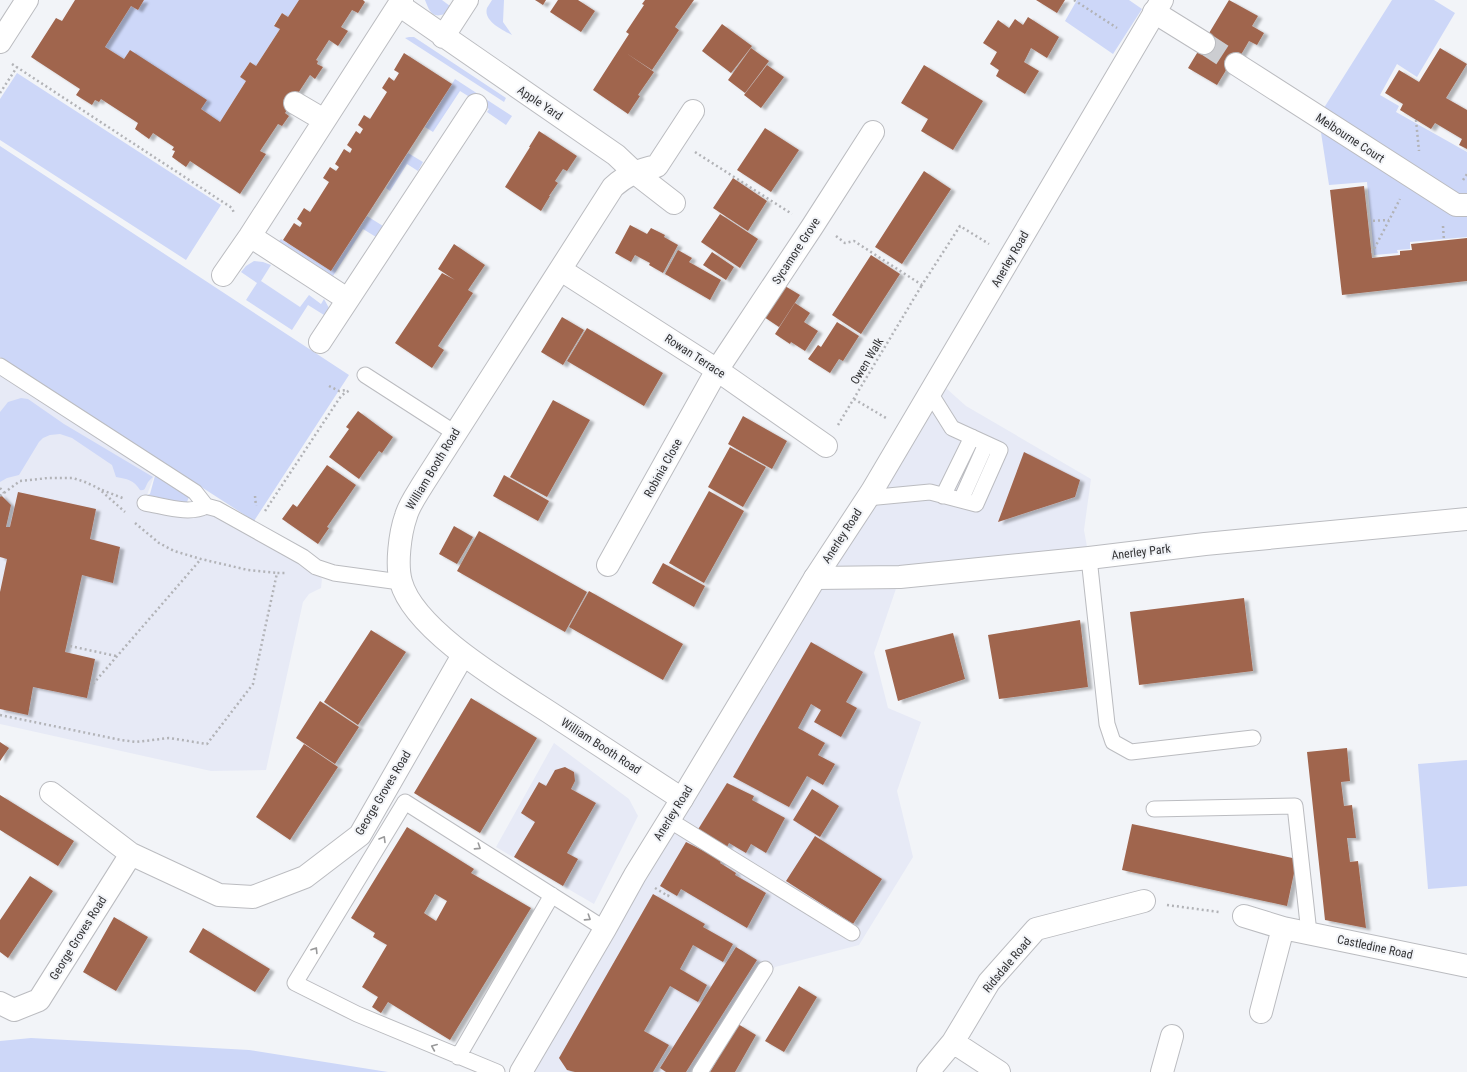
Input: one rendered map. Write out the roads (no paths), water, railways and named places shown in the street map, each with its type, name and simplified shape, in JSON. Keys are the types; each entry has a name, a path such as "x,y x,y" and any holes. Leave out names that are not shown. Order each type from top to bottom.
{"street":[{"path":"443,36 467,0"},
{"path":"0,42 24,1"},
{"name":"Apple Yard","path":"223,275 400,3 443,36 616,155 634,172"},
{"path":"1158,6 1204,43"},
{"name":"Anerley Road","path":"521,1072 635,875 814,578 867,498 1158,6"},
{"name":"Melbourne Court","path":"1236,64 1456,205 1467,205"},
{"path":"294,103 324,120"},
{"path":"320,342 476,105"},
{"name":"William Booth Road","path":"682,799 463,655 422,618 409,602 400,582 399,563 400,542 406,515 423,484 613,187 621,179 634,172 657,166 693,110"},
{"name":"Sycamore Grove","path":"717,370 814,225 873,132"},
{"path":"634,172 674,203"},
{"path":"252,232 347,299"},
{"name":"Rowan Terrace","path":"561,270 717,370 826,446"},
{"name":"Robinia Close","path":"608,565 717,370"},
{"name":"Anerley Park","path":"814,578 900,577 1089,558 1205,544 1467,519"},
{"name":"George Groves Road","path":"51,792 131,854 219,894 252,896 305,877 360,835 463,655"},
{"name":"George Groves Road","path":"7,1007 39,1000 131,854"},
{"name":"Ridsdale Road","path":"928,1072 953,1042 989,982 1036,929 1144,901"},
{"name":"Castledine Road","path":"1244,916 1283,928 1467,966"},
{"path":"1261,1012 1283,928"},
{"path":"1162,1072 1172,1036"},
{"path":"953,1042 999,1072"}],"lane":[{"path":"0,366 196,492 206,506 217,510 303,557 322,570 400,582"},
{"path":"365,375 455,433"},
{"path":"867,498 930,492 976,504 1000,450 952,428 930,393"},
{"path":"943,496 972,437"},
{"path":"146,503 190,510 200,509 206,506"},
{"path":"1089,558 1107,724 1113,742 1131,752 1253,738"},
{"path":"496,1072 357,1014 295,983 405,802 605,929"},
{"path":"1154,809 1295,806 1309,933"},
{"path":"669,820 852,933"},
{"path":"458,1057 552,895"},
{"path":"700,1072 765,969"}],"tunnel":[{"path":"1204,43 1236,64"}]}
